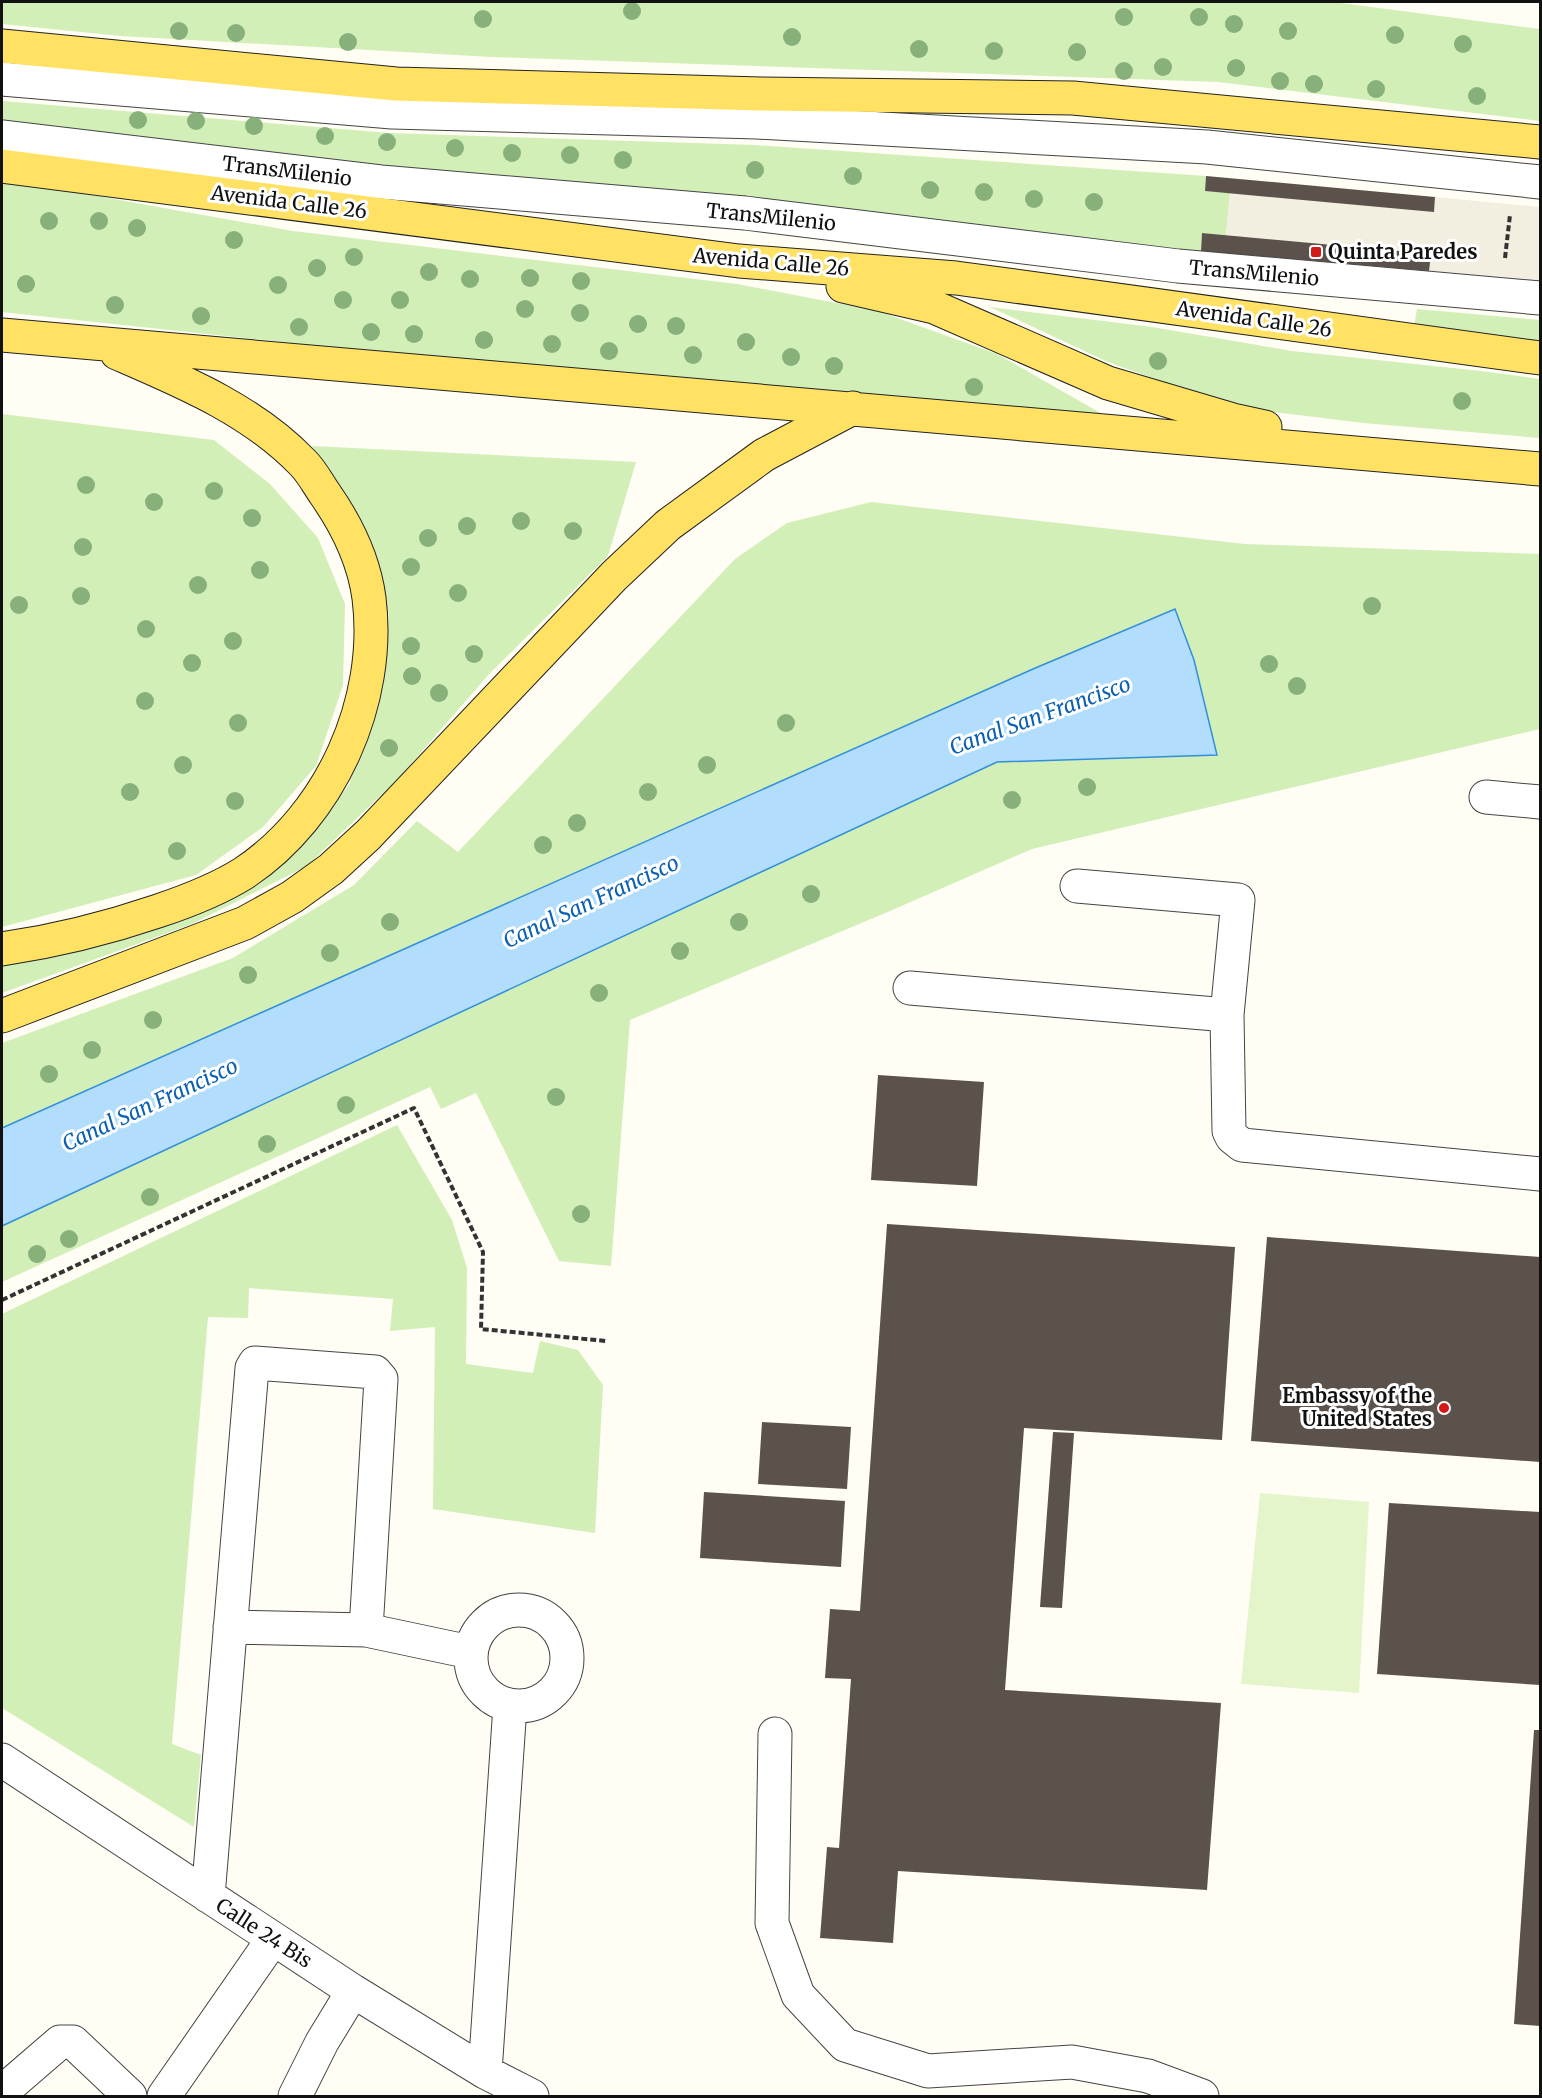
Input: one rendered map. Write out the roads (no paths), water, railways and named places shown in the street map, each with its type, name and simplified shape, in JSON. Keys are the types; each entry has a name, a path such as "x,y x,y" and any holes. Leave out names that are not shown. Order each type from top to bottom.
{"main road":[{"path":"2,46 396,84 761,94 1073,98 1540,142"},
{"name":"Avenida Calle 26","path":"2,166 739,261 956,278 1540,357"},
{"path":"739,261 934,307 1108,383 1233,420 1408,456"},
{"path":"2,335 1540,469"},
{"path":"2,949 54,941 123,923 201,897 244,872 286,839 319,799 347,747 364,690 371,638 366,585 357,552 338,512 304,464 263,427 224,402 180,380 90,342"},
{"path":"2,1016 245,923 292,897 331,869 368,835 614,576 668,525 764,455 853,408"}],"street":[{"path":"2,79 392,112 758,122 1207,147 1540,182"},
{"name":"TransMilenio","path":"2,137 381,182 746,213 1178,266 1540,298"},
{"path":"1486,797 1540,802"},
{"path":"1077,886 1238,900 1227,1015 1229,1131 1232,1137 1242,1145 1540,1174"},
{"path":"910,988 1227,1015"},
{"path":"208,1896 252,1368 255,1363 375,1372 381,1379 366,1630"},
{"path":"526,1610 544,1616 558,1629 567,1646 567,1666 560,1684 547,1698 529,1706 510,1706 493,1700 479,1687 472,1671 470,1652 476,1634 489,1620 506,1611 526,1610"},
{"path":"230,1627 366,1630 470,1652"},
{"path":"485,2072 510,1706"},
{"path":"775,1734 772,1923 798,1995 845,2045 928,2071 1072,2062 1148,2076 1202,2097"},
{"name":"Calle 24 Bis","path":"2,1760 353,1991 485,2072 532,2097"},
{"path":"164,2097 273,1939"},
{"path":"295,2097 322,2042 353,1991"},
{"path":"2,2092 60,2042 67,2040 80,2047 111,2091"}],"water":[{"name":"Canal San Francisco","path":"1175,609 1194,660 1217,755 997,762 2,1226 2,1128 1033,669"}],"place":[{"name":"Quinta Paredes","path":"1316,252"},
{"name":"Embassy of the United States","path":"1444,1408"}]}
